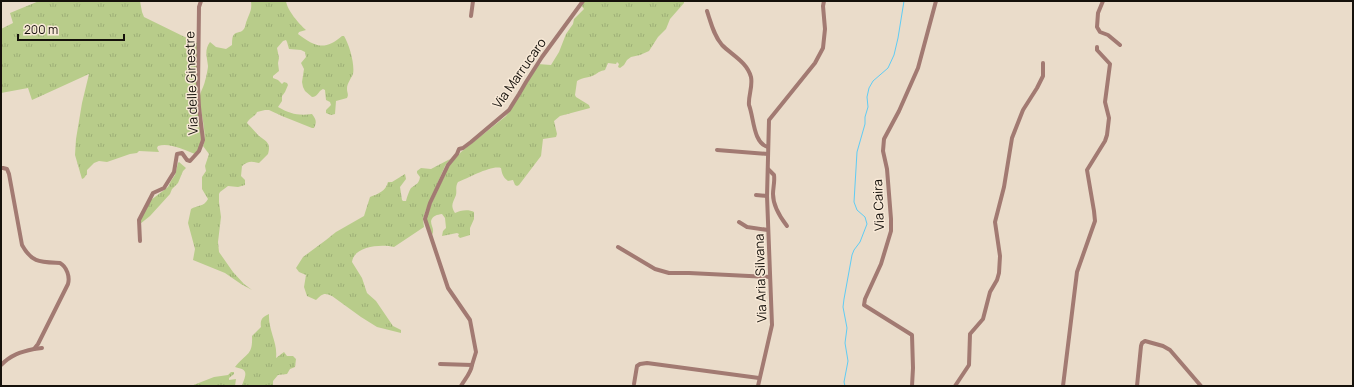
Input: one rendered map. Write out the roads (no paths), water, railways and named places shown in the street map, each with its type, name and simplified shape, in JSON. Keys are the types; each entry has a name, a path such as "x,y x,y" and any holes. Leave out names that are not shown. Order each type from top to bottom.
{"street":[{"name":"Via delle Ginestre","path":"140,241 139,220 153,193 164,188 174,172 177,154 182,153 187,160 190,161 199,151 203,140 198,88 199,7 201,1"},
{"path":"471,16 473,1"},
{"name":"Via Marrucaro","path":"461,386 471,371 476,352 470,320 448,288 425,219 448,165 459,149 471,142 509,110 542,57 583,1"},
{"name":"Via Aria Silvana","path":"758,386 772,325 768,230 769,120 815,63 823,48 825,38 824,1"},
{"name":"Via Caira","path":"912,386 912,335 864,305 865,299 881,264 891,230 887,169 883,151 884,139 903,105 918,68 936,1"},
{"path":"1103,1 1098,13 1097,27 1100,32 1108,35 1120,45"},
{"path":"707,11 717,37 722,44 738,58 750,76 751,83 749,105 757,135 761,143 768,147"},
{"path":"1063,386 1077,272 1095,221 1087,170 1105,142 1108,129 1109,114 1105,102 1110,64 1097,50 1097,47"},
{"path":"955,386 969,365 970,334 983,319 990,292 999,273 1000,256 995,220 1004,187 1012,138 1023,110 1043,76 1043,62"},
{"path":"717,150 768,154"},
{"path":"1,168 7,169 9,174 22,244 26,253 37,261 63,264 69,278 68,284 38,344 34,349"},
{"name":"Via Aria Silvana","path":"768,169 774,175 773,193 775,207 787,226"},
{"path":"756,195 768,196"},
{"path":"739,222 748,227 768,230"},
{"path":"618,247 655,269 669,273 770,277"},
{"path":"1137,386 1141,346 1145,341 1163,346 1170,350 1201,386"},
{"path":"1,365 14,355 21,352 42,348"},
{"path":"440,364 472,365"},
{"path":"634,384 637,366 640,364 759,378"}],"waterway":[{"path":"845,386 844,382 848,361 845,343 847,328 843,307 844,299 852,255 860,242 867,224 865,217 857,210 854,202 857,152 865,124 869,88 873,81 888,68 894,55 904,1"}]}
